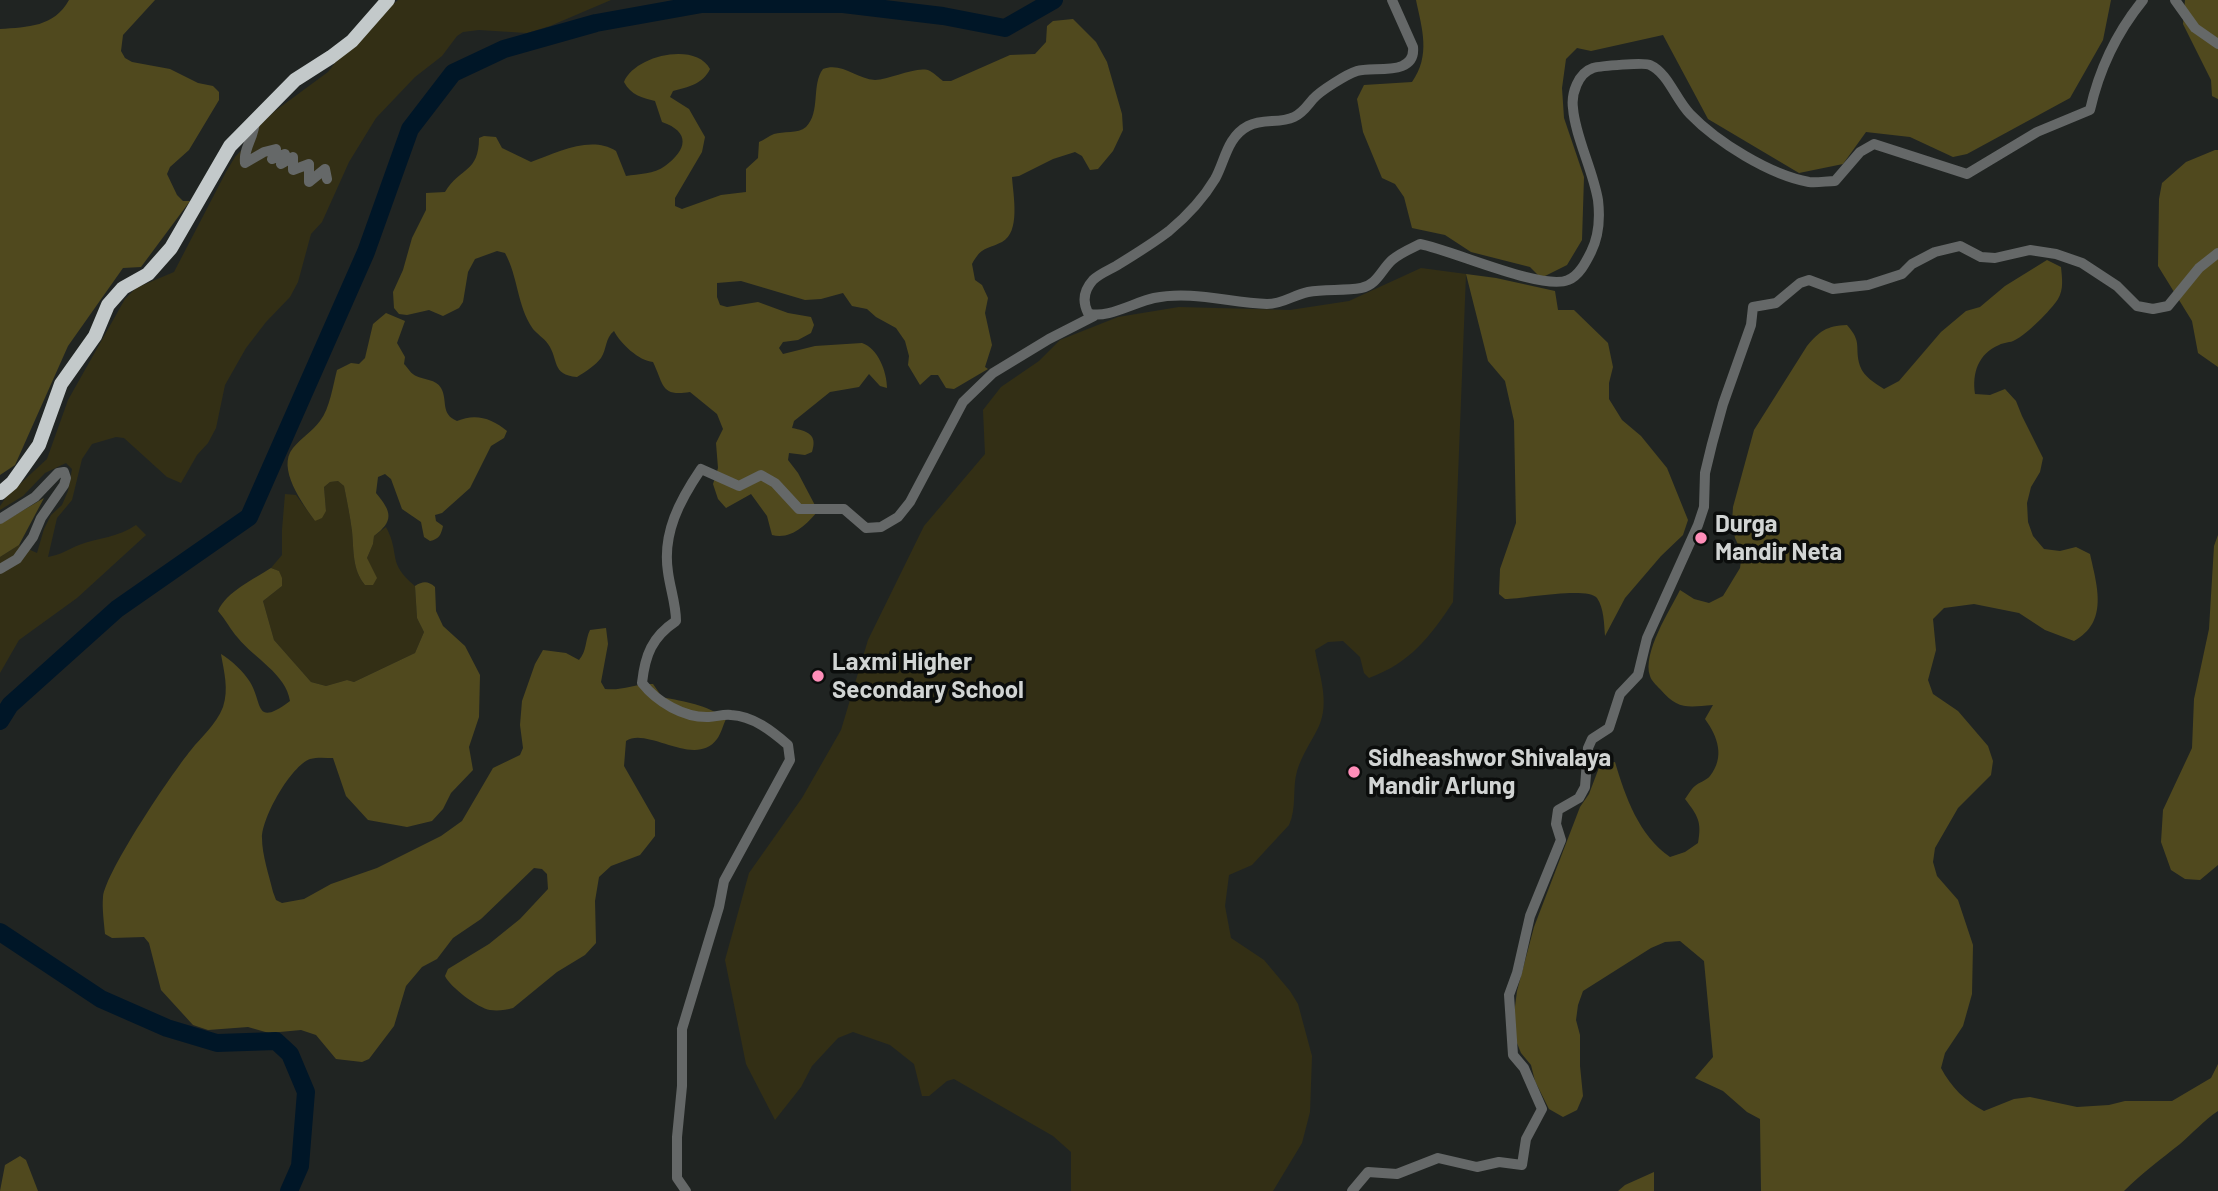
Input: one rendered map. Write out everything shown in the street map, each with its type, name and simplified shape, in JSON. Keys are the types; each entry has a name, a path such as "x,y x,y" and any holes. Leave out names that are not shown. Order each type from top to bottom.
{"highway":[{"path":"0,493 12,483 40,445 61,384 95,337 108,305 123,288 148,274 171,248 230,146 295,80 352,41 388,0"}],"street":[{"path":"1094,316 1088,313 1084,295 1095,277 1155,242 1189,215 1215,178 1233,138 1245,128 1265,120 1283,120 1300,115 1321,92 1353,72 1364,69 1382,71 1409,61 1413,47 1392,0"},
{"path":"686,1191 677,1178 682,1029 719,907 724,881 790,760 788,745 769,729 749,719 730,715 707,718 689,715 651,695 642,683 649,646 663,630 676,621 667,570 667,538 679,508 701,469 740,486 761,475 775,483 799,509 844,509 866,528 881,527 898,517 910,502 963,402 993,373 1094,316 1107,315 1124,307 1157,298 1197,297 1267,304 1284,303 1306,293 1361,288 1373,284 1395,258 1420,244 1559,283 1572,279 1582,269 1592,249 1598,227 1598,202 1593,179 1572,108 1577,83 1593,68 1637,62 1649,64 1657,69 1689,114 1725,142 1769,168 1809,182 1835,181 1860,152 1874,144 1967,174 2037,132 2090,110 2112,48 2129,17 2143,0"},
{"path":"2175,0 2195,28 2218,44"},
{"path":"255,120 255,130 243,152 245,163 264,152 276,149 272,159 285,154 281,164 293,157 293,170 309,164 309,182 326,169 327,178"},
{"path":"1352,1191 1368,1172 1396,1174 1438,1158 1477,1167 1499,1162 1522,1165 1526,1139 1542,1109 1524,1068 1513,1055 1509,995 1530,916 1561,840 1556,824 1558,810 1579,798 1585,787 1588,748 1592,739 1609,728 1620,694 1639,675 1647,638 1698,525 1704,507 1705,473 1712,444 1751,325 1753,307 1776,303 1809,280 1833,289 1868,285 1890,279 1935,252 1960,246 1981,257 1995,258 2030,250 2056,254 2082,263 2117,286 2137,306 2152,309 2168,306 2199,268 2218,253"},
{"path":"0,519 35,497 58,473 64,472 64,485 41,518 33,537 18,559 0,569"}],"shaded area":[{"path":"69,0 155,0 123,35 121,51 125,58 132,62 170,69 198,83 213,86 219,92 219,100 189,150 170,167 167,174 177,195 183,201 190,201 141,267 123,268 68,346 15,465 0,475 0,29 48,21 63,9"},
{"path":"398,0 611,0 527,33 479,30 463,32 442,56 415,77 376,118 349,162 322,222 311,234 298,282 290,297 246,348 225,385 216,428 181,483 167,477 124,438 116,437 92,444 82,459 72,500 57,518 48,557 123,532 136,525 146,535 77,598 19,640 0,673 0,557 19,545 37,553 51,515 62,505 68,491 72,469 66,463 45,473 23,496 0,510 0,506 7,496 47,459 68,400 125,299 136,288 174,272 226,172 250,141 255,130 275,111 328,72 352,41"},
{"path":"1416,0 2111,0 2103,40 2070,98 1967,154 1953,157 1910,137 1866,132 1843,164 1799,173 1708,119 1663,35 1591,51 1577,48 1566,59 1562,88 1564,118 1584,177 1582,240 1567,265 1541,278 1530,267 1471,252 1445,235 1412,228 1404,197 1395,184 1382,178 1363,132 1357,99 1364,85 1412,82 1418,72 1423,42"},
{"path":"2185,0 2218,0 2218,99 2212,96 2211,80 2183,24"},
{"path":"1073,19 1096,42 1107,62 1122,114 1123,130 1113,151 1098,169 1090,170 1082,156 1075,152 1012,177 1015,213 1012,230 1002,242 982,251 972,264 975,280 982,285 988,298 985,313 992,345 985,367 988,369 954,389 946,388 938,375 931,375 920,385 908,365 909,356 905,341 896,328 867,309 852,306 843,293 805,300 741,281 717,283 720,305 727,307 758,302 788,313 811,317 814,325 811,333 798,340 783,342 779,348 783,354 815,346 862,343 873,350 883,368 887,388 880,386 869,374 859,387 830,392 794,421 792,428 810,434 814,441 812,452 805,455 789,453 788,460 818,511 792,533 772,535 767,516 751,494 726,508 718,499 713,484 718,468 716,443 723,429 717,414 690,392 668,391 653,362 630,351 614,331 601,358 587,371 577,377 559,370 548,344 528,320 505,253 497,251 475,259 468,272 463,302 459,308 443,316 429,310 399,314 394,308 393,292 403,270 412,238 426,210 426,193 445,192 468,169 476,158 479,138 496,137 502,148 531,162 574,147 606,147 616,151 626,176 656,171 672,160 683,142 678,131 662,122 655,101 633,93 624,82 630,73 652,59 665,55 692,56 702,60 710,69 699,81 673,91 670,97 689,109 705,137 702,152 675,198 675,206 682,209 721,195 746,192 746,169 758,158 759,142 774,134 803,129 811,121 817,83 823,69 843,69 875,80 925,70 943,81 951,81 1010,55 1035,54 1046,42 1047,26 1053,21"},
{"path":"2218,150 2218,367 2198,353 2192,321 2158,266 2159,199 2162,183 2186,162"},
{"path":"2047,260 2061,267 2062,287 2058,299 2025,333 1986,353 1976,372 1975,394 1990,395 2005,389 2016,401 2043,458 2027,503 2028,522 2033,536 2044,549 2060,551 2076,547 2090,554 2098,602 2092,624 2074,641 2045,630 2019,613 1974,604 1944,608 1933,619 1936,650 1928,680 1933,694 1958,711 1988,746 1993,761 1991,775 1958,808 1935,848 1933,862 1937,876 1958,900 1973,945 1972,994 1963,1026 1945,1053 1941,1068 1959,1093 1984,1111 2014,1099 2030,1097 2077,1107 2125,1101 2172,1101 2211,1078 2218,1064 2218,1111 2124,1191 1761,1191 1760,1119 1747,1112 1723,1091 1695,1078 1713,1057 1704,961 1680,941 1665,942 1651,948 1583,991 1576,1020 1580,1035 1583,1096 1577,1110 1563,1117 1549,1109 1535,1081 1531,1065 1521,1053 1513,1022 1517,991 1534,927 1580,807 1589,794 1600,765 1615,762 1623,788 1642,827 1670,857 1685,852 1698,843 1698,820 1685,799 1698,783 1707,779 1715,769 1718,747 1705,719 1713,705 1684,706 1672,701 1651,678 1650,656 1658,632 1680,590 1694,599 1709,603 1723,596 1740,568 1742,553 1735,538 1733,507 1754,430 1807,346 1824,330 1847,325 1857,341 1858,360 1862,370 1884,389 1899,381 1941,332 1966,311 1980,307 2005,286"},
{"path":"1421,268 1466,274 1453,602 1418,648 1396,665 1369,678 1364,673 1360,657 1343,641 1328,642 1315,650 1324,707 1319,726 1297,771 1289,825 1252,865 1229,875 1225,906 1231,938 1264,960 1290,991 1298,1004 1312,1056 1310,1112 1302,1143 1273,1191 1071,1191 1071,1152 1053,1136 954,1079 947,1081 929,1096 922,1096 914,1064 890,1045 853,1032 838,1038 812,1066 801,1087 775,1120 746,1064 725,960 749,873 802,798 841,730 868,640 924,526 985,454 983,410 1001,387 1039,361 1060,340 1118,317 1179,307 1290,310 1349,301"},
{"path":"1466,274 1555,291 1558,310 1574,310 1608,343 1613,367 1609,399 1622,420 1641,436 1667,468 1688,520 1683,535 1625,598 1605,636 1601,606 1597,598 1591,595 1568,593 1505,599 1499,594 1500,569 1516,523 1514,421 1505,381 1488,361"},
{"path":"386,313 405,321 397,343 405,357 404,364 414,375 439,385 448,415 457,421 470,417 483,418 507,431 504,438 491,446 470,488 442,513 435,515 436,521 443,526 439,536 433,540 424,537 421,522 402,509 391,479 385,474 378,477 376,493 388,511 388,521 374,536 367,558 377,578 373,585 365,585 356,566 344,486 338,481 330,482 324,487 326,511 322,518 315,521 293,486 288,465 293,448 323,416 337,370 351,363 359,364 365,358 373,324"},
{"path":"338,481 344,486 354,560 361,579 365,585 373,585 367,558 374,536 386,527 400,571 415,586 417,618 424,632 415,653 354,682 347,680 326,686 311,682 274,640 263,601 282,586 279,571 271,568 282,555 285,494 296,495 315,521 326,511 324,487 330,482"},
{"path":"44,498 19,545 0,557 0,524"},
{"path":"2218,535 2218,865 2200,880 2185,879 2171,870 2161,842 2163,810 2192,748 2194,699 2209,629 2214,546"},
{"path":"271,568 279,571 282,578 282,586 263,601 274,640 311,682 326,686 347,680 354,682 415,653 424,632 417,618 415,586 425,582 435,587 436,611 443,626 465,646 480,675 479,717 469,747 473,770 451,793 443,809 432,821 407,827 368,820 346,796 333,758 310,759 294,771 272,806 262,838 273,892 276,900 282,903 304,899 331,884 377,868 441,836 462,821 493,768 520,755 523,748 520,725 522,701 543,650 566,653 579,660 590,630 606,628 608,644 601,682 605,689 653,684 662,697 703,707 726,719 717,739 708,747 696,750 646,739 626,741 624,766 655,820 655,836 640,855 611,866 599,877 595,901 596,943 585,955 557,972 513,1008 505,1010 490,1010 479,1005 458,991 445,976 448,969 489,944 520,919 548,889 547,874 542,869 534,868 481,919 453,938 437,959 422,967 406,986 394,1026 369,1059 362,1062 336,1059 316,1035 301,1030 269,1033 248,1027 208,1030 193,1025 161,990 149,943 144,937 112,938 105,934 103,897 115,866 156,800 182,762 213,725 223,707 226,687 221,654 247,678 261,710 270,712 290,701 276,674 235,635 218,611 234,592"},
{"path":"20,1156 26,1160 38,1191 0,1191 5,1165"},
{"path":"1654,1172 1654,1191 1618,1191 1625,1185"}],"waterway":[{"path":"0,721 10,705 117,609 249,517 366,252 410,129 453,73 504,49 596,23 702,4 843,4 943,16 1005,28 1054,0"},
{"path":"0,932 101,999 167,1028 217,1043 276,1041 290,1054 306,1092 300,1166 289,1191"}],"place":[{"name":"Durga Mandir Neta","path":"1701,538"},
{"name":"Laxmi Higher Secondary School","path":"818,676"},
{"name":"Sidheashwor Shivalaya Mandir Arlung","path":"1354,772"}]}
